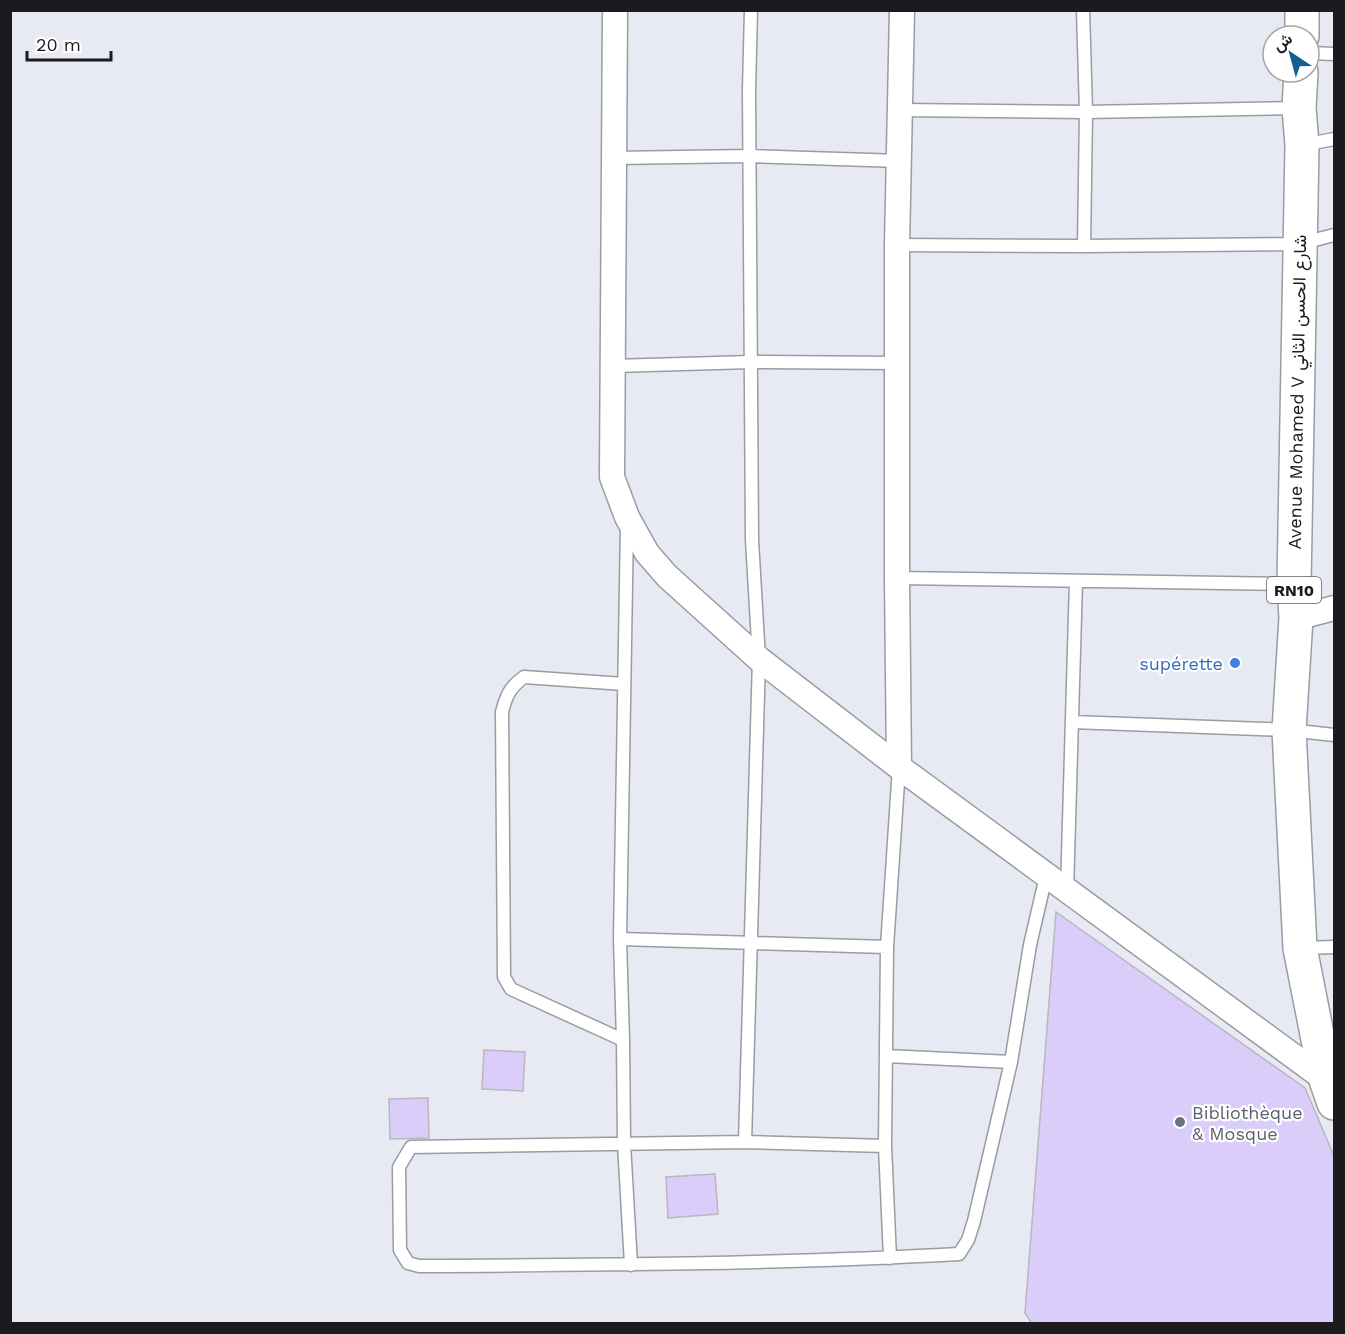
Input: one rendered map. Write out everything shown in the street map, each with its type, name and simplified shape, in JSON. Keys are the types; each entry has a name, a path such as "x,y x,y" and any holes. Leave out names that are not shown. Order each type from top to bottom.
{"main road":[{"name":"Avenue Mohamed V شارع الحسن الثاني","path":"1300,84 1299,108 1302,145 1294,584 1296,618 1289,730 1300,948 1330,1092"}],"street":[{"path":"615,10 612,477 627,517 647,553 667,576 759,659 1330,1092"},
{"path":"899,767 897,245 902,10"},
{"path":"1296,618 1335,608"}],"lane":[{"path":"745,1142 759,659 752,540 749,90 751,10"},
{"path":"1083,10 1086,112 1084,246"},
{"path":"901,110 1086,112 1299,108"},
{"path":"1302,145 1335,139"},
{"path":"614,158 750,156 900,161"},
{"path":"897,245 1299,244 1335,235"},
{"path":"612,366 751,362 897,363"},
{"path":"627,517 620,939 624,1143 631,1265"},
{"path":"897,578 1294,584"},
{"path":"1067,891 1076,581"},
{"path":"623,1040 511,989 504,977 502,712 507,694 524,676 624,684"},
{"path":"1072,722 1289,730 1335,735"},
{"path":"890,1258 885,1146 887,947 899,767"},
{"path":"885,1146 745,1142 411,1147 399,1167 399,1250 408,1263 419,1266 631,1265 959,1254 968,1240 1011,1062 1030,945 1046,876"},
{"path":"620,939 887,947"},
{"path":"1300,948 1335,947"},
{"path":"886,1056 1011,1062"}],"building":[{"name":"Bibliothèque & Mosque","path":"1056,912 1305,1088 1334,1156 1334,1324 1032,1324 1025,1313"},
{"path":"484,1050 525,1052 523,1091 482,1089"},
{"path":"428,1098 429,1138 390,1139 389,1099"},
{"path":"715,1174 718,1214 668,1218 666,1177"}],"place":[{"name":"supérette","path":"1235,663"},
{"name":"Bibliothèque & Mosque","path":"1180,1122"}]}
